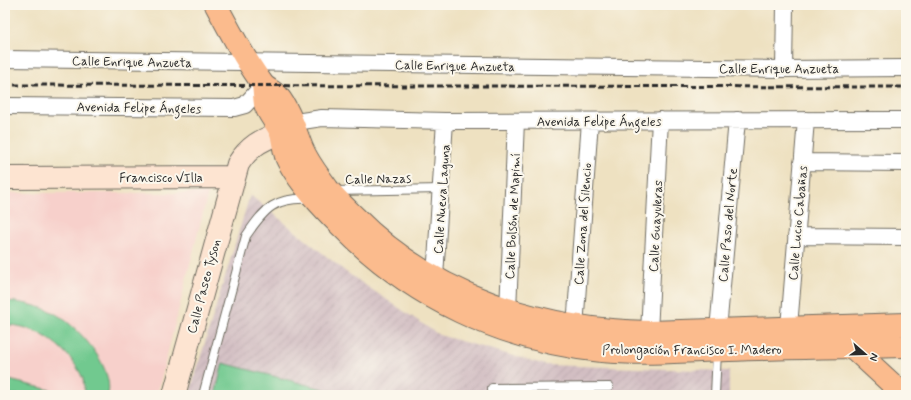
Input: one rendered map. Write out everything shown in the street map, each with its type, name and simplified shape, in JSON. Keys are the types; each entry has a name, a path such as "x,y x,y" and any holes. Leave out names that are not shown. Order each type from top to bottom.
{"main road":[{"name":"Prolongación Francisco I. Madero","path":"216,5 248,62 263,85 278,95 288,129 302,150 320,196 356,242 383,264 434,299 488,325 526,337 560,345 603,351 718,340 789,327 906,324"},
{"name":"Prolongación Francisco I. Madero","path":"320,196 435,277 467,294 508,310 574,327 616,332 649,332 718,340 852,347 906,346"},
{"path":"852,347 904,395"}],"street":[{"path":"784,69 786,5"},
{"name":"Calle Enrique Anzueta","path":"5,59 784,69 906,68"},
{"name":"Avenida Felipe Ángeles","path":"5,106 234,108 245,105 263,85"},
{"name":"Avenida Felipe Ángeles","path":"288,129 302,121 322,118 445,121 906,120"},
{"name":"Calle Guayuleras","path":"649,332 660,120"},
{"name":"Calle Paso del Norte","path":"718,340 737,120"},
{"name":"Calle Lucio Cabañas","path":"789,327 806,120"},
{"name":"Calle Nueva Laguna","path":"435,277 442,189 445,121"},
{"name":"Calle Bolsón de Mapimí","path":"508,310 516,121"},
{"name":"Calle Zona del Silencio","path":"574,327 590,121"},
{"path":"233,177 238,164 246,151 258,143 288,129"},
{"path":"802,162 906,163"},
{"name":"Francisco VIlla","path":"5,178 233,177"},
{"name":"Calle Paseo Tyson","path":"174,395 233,177"},
{"path":"796,236 906,237"}],"lane":[{"name":"Calle Nazas","path":"203,395 246,236 260,216 272,205 296,198 442,189"},
{"path":"715,395 718,340"},
{"path":"492,395 492,388 609,387"}],"shaded area":[{"path":"5,193 208,193 157,395 5,395"},
{"path":"250,195 346,272 439,335 546,365 729,371 729,395 189,395"}],"green space":[{"path":"5,301 28,304 50,311 71,325 91,346 99,359 109,384 108,395 85,395 83,379 78,368 52,341 29,329 5,325"},
{"path":"223,363 346,395 215,395"},
{"path":"5,379 67,394 67,395 5,395"}],"railway":[{"path":"5,85 906,87"}]}
